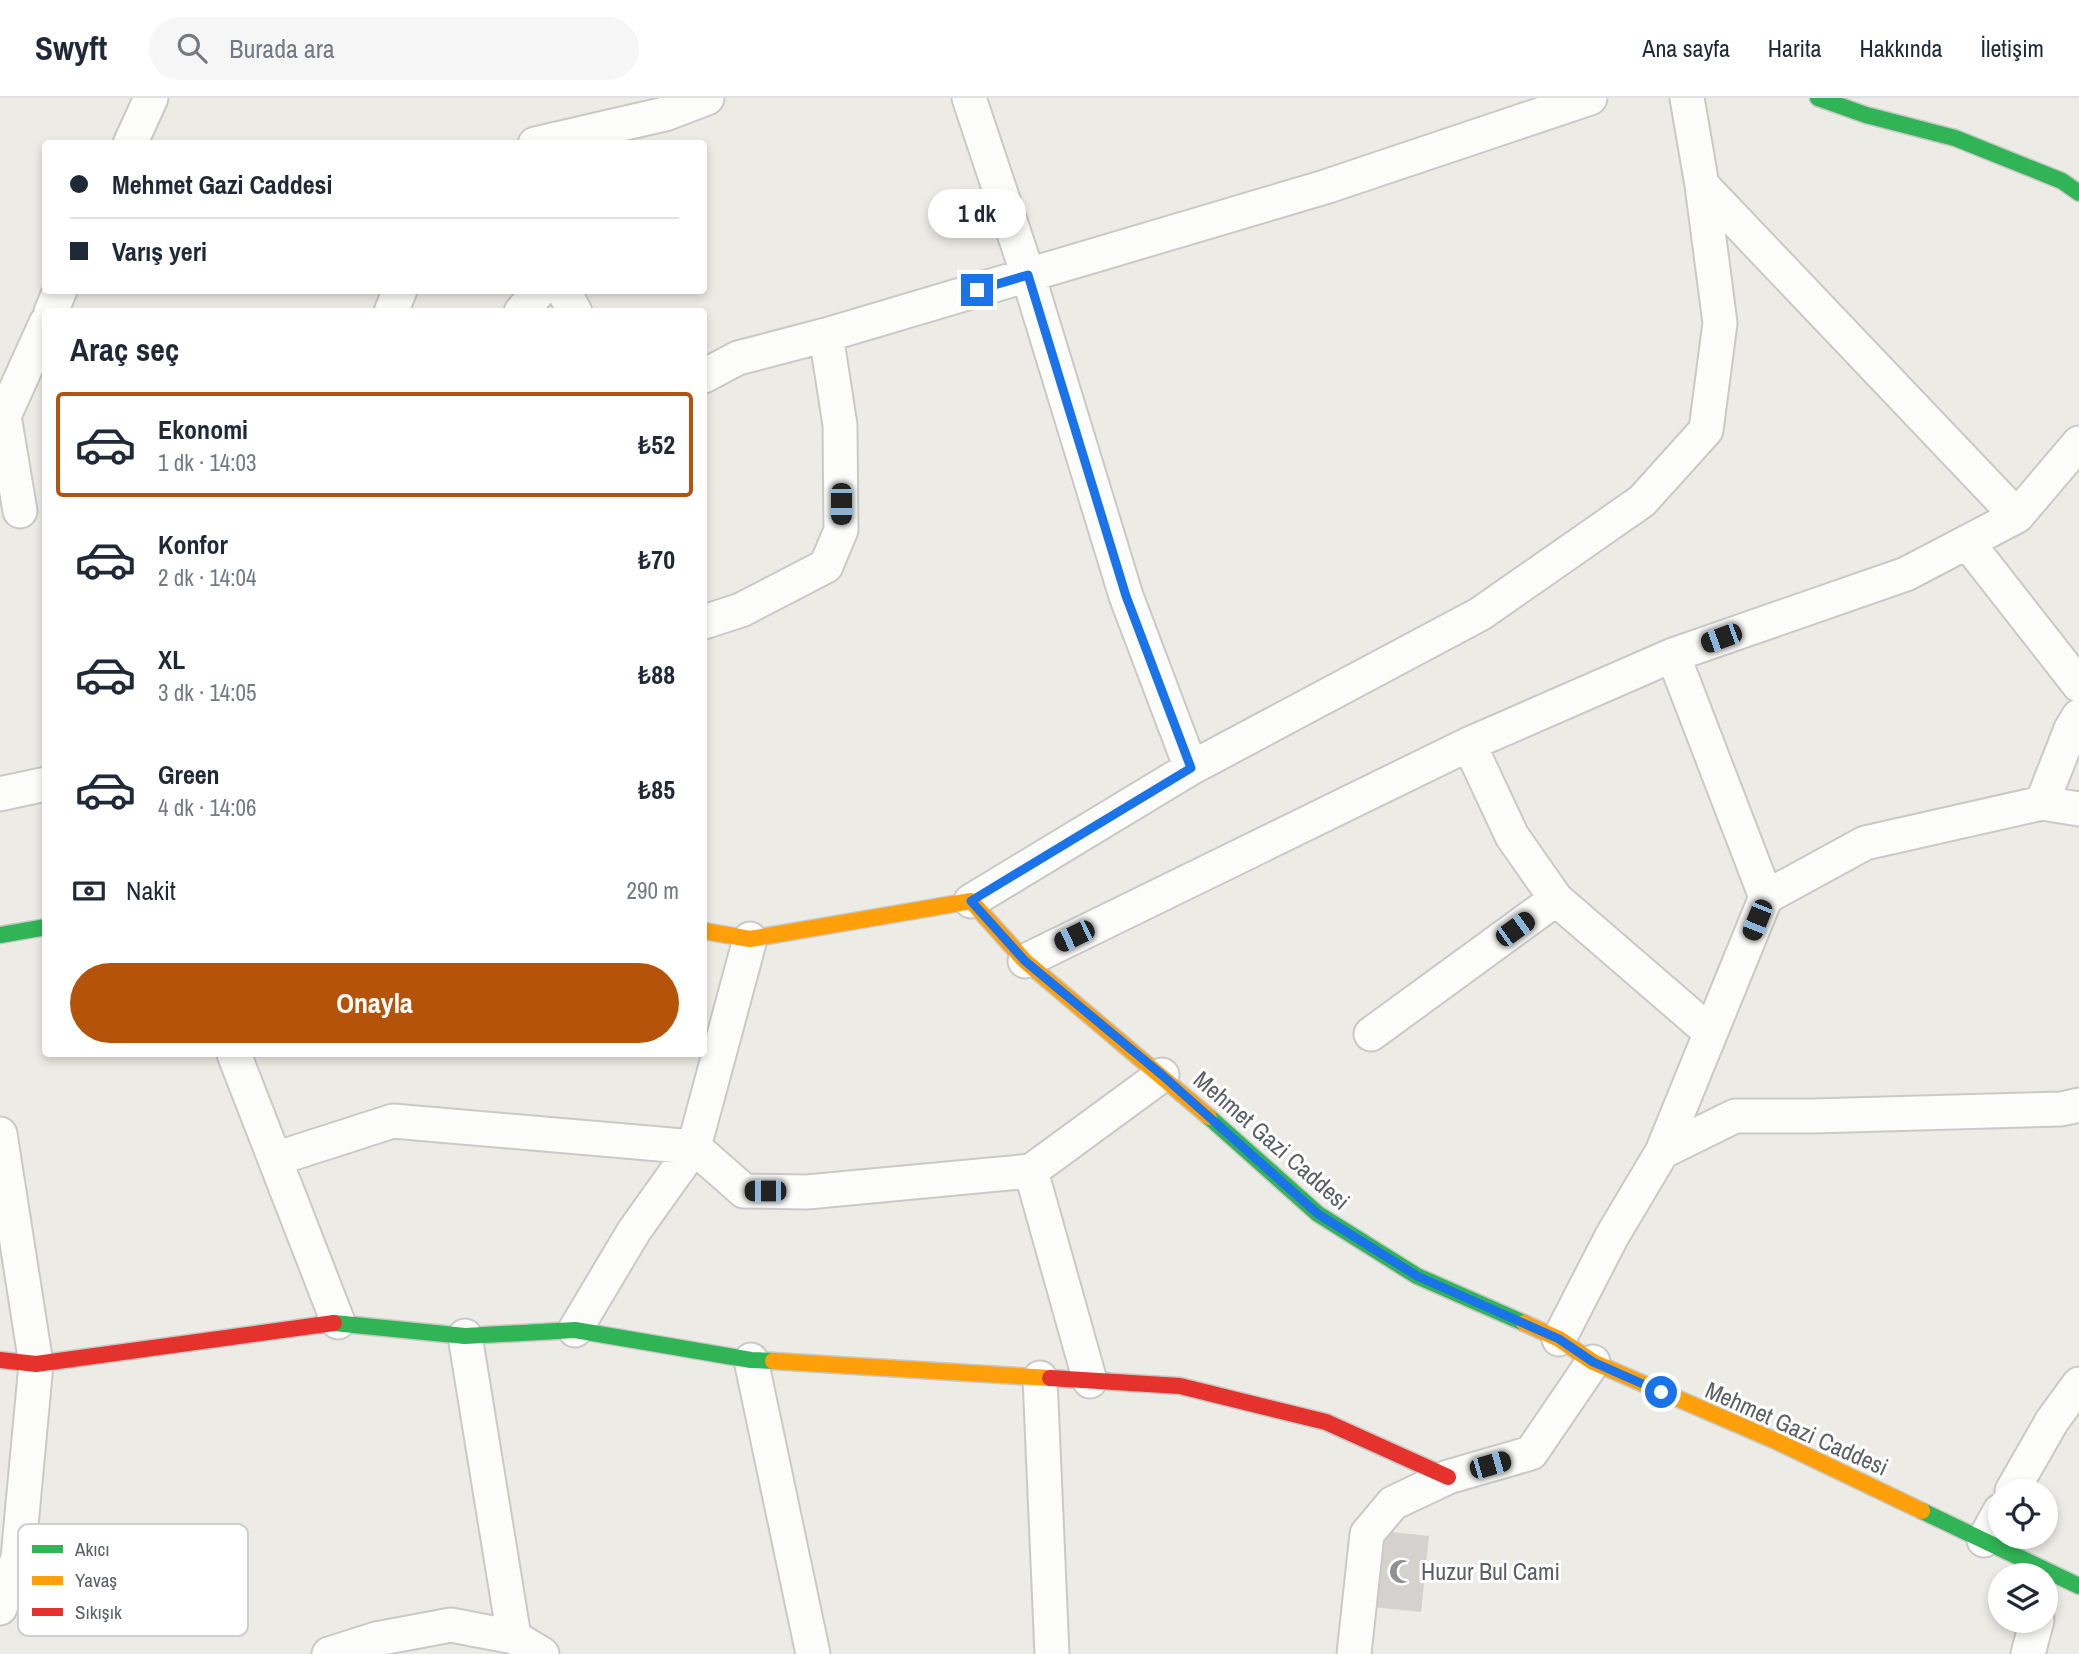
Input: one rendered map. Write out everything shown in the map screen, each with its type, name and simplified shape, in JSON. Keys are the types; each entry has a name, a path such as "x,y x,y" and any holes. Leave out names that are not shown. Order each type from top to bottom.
{"street":[{"path":"132,140 151,98"},
{"path":"552,140 665,114 707,98"},
{"path":"969,98 1028,275 1126,596 1191,768"},
{"path":"707,374 738,358 826,335 1325,187 1590,98"},
{"path":"707,932 750,939 971,901 1191,768 1480,614 1642,501 1706,430 1720,323 1702,185 1687,98"},
{"path":"1818,98 1866,115 1955,138 2062,181 2079,193"},
{"path":"1702,185 2017,516"},
{"path":"524,308 537,294"},
{"path":"22,508 4,416 42,332"},
{"path":"707,621 741,610 826,566 841,530 840,425 826,335"},
{"path":"1025,961 1469,744 1673,655 1906,574 2017,516 2079,443"},
{"path":"1967,542 2079,685"},
{"path":"1673,655 1766,897"},
{"path":"2042,803 2071,729 2079,716"},
{"path":"1469,744 1512,836 1556,899 1710,1032"},
{"path":"0,794 42,785"},
{"path":"1559,1339 1612,1236 1662,1152 1766,897 1865,843 2042,803 2079,809"},
{"path":"1371,1034 1556,899"},
{"name":"Mehmet Gazi Caddesi","path":"971,901 1025,961 1162,1075 1318,1214 1417,1276 1559,1339 1593,1362 1776,1441 1984,1540 2022,1563"},
{"path":"0,935 42,928"},
{"path":"575,1330 634,1231 694,1147 750,939"},
{"path":"235,1057 338,1322"},
{"path":"275,1159 393,1121 694,1147 744,1191 807,1192 1031,1171 1162,1075"},
{"path":"1662,1152 1735,1116 2061,1109 2079,1105"},
{"path":"0,1134 36,1364 21,1524"},
{"path":"1031,1171 1090,1381"},
{"path":"0,1360 36,1364 338,1322 465,1336 575,1330 751,1360 1180,1386 1326,1422 1448,1477"},
{"path":"465,1336 514,1637"},
{"path":"751,1360 813,1654"},
{"path":"1354,1654 1367,1534 1393,1503 1448,1477 1531,1453 1593,1362"},
{"path":"1040,1378 1052,1654"},
{"path":"2019,1479 2052,1421 2079,1384"},
{"path":"1984,1540 1988,1533"},
{"path":"0,1608 18,1558"},
{"name":"Mehmet Gazi Caddesi","path":"2058,1581 2079,1586"},
{"path":"329,1654 376,1639 451,1625 514,1637 542,1654"},
{"path":"2028,1654 2034,1633"}],"building":[{"name":"Huzur Bul Cami","path":"1382,1531 1429,1536 1421,1612 1373,1607"}],"traffic: fast":[{"path":"1818,98 1866,115 1955,138 2062,181 2079,193"},
{"path":"0,935 42,928"},
{"path":"1209,1117 1318,1214 1417,1276 1524,1323"},
{"path":"334,1323 465,1336 575,1330 751,1360 773,1361"},
{"path":"1922,1511 2079,1586"}],"traffic: slow":[{"path":"707,932 750,939 971,901 1025,961 1209,1117"},
{"path":"1524,1323 1559,1339 1593,1362 1776,1441 1922,1511"},
{"path":"773,1361 1050,1378"}],"traffic: jam":[{"path":"0,1360 36,1364 334,1323"},
{"path":"1050,1378 1180,1386 1326,1422 1448,1477"}],"place":[{"name":"Huzur Bul Cami","path":"1401,1571"}],"route":[{"path":"977,290 1028,275 1126,596 1191,768 971,901 1025,961 1162,1075 1318,1214 1417,1276 1559,1339 1593,1362 1661,1392"}]}
